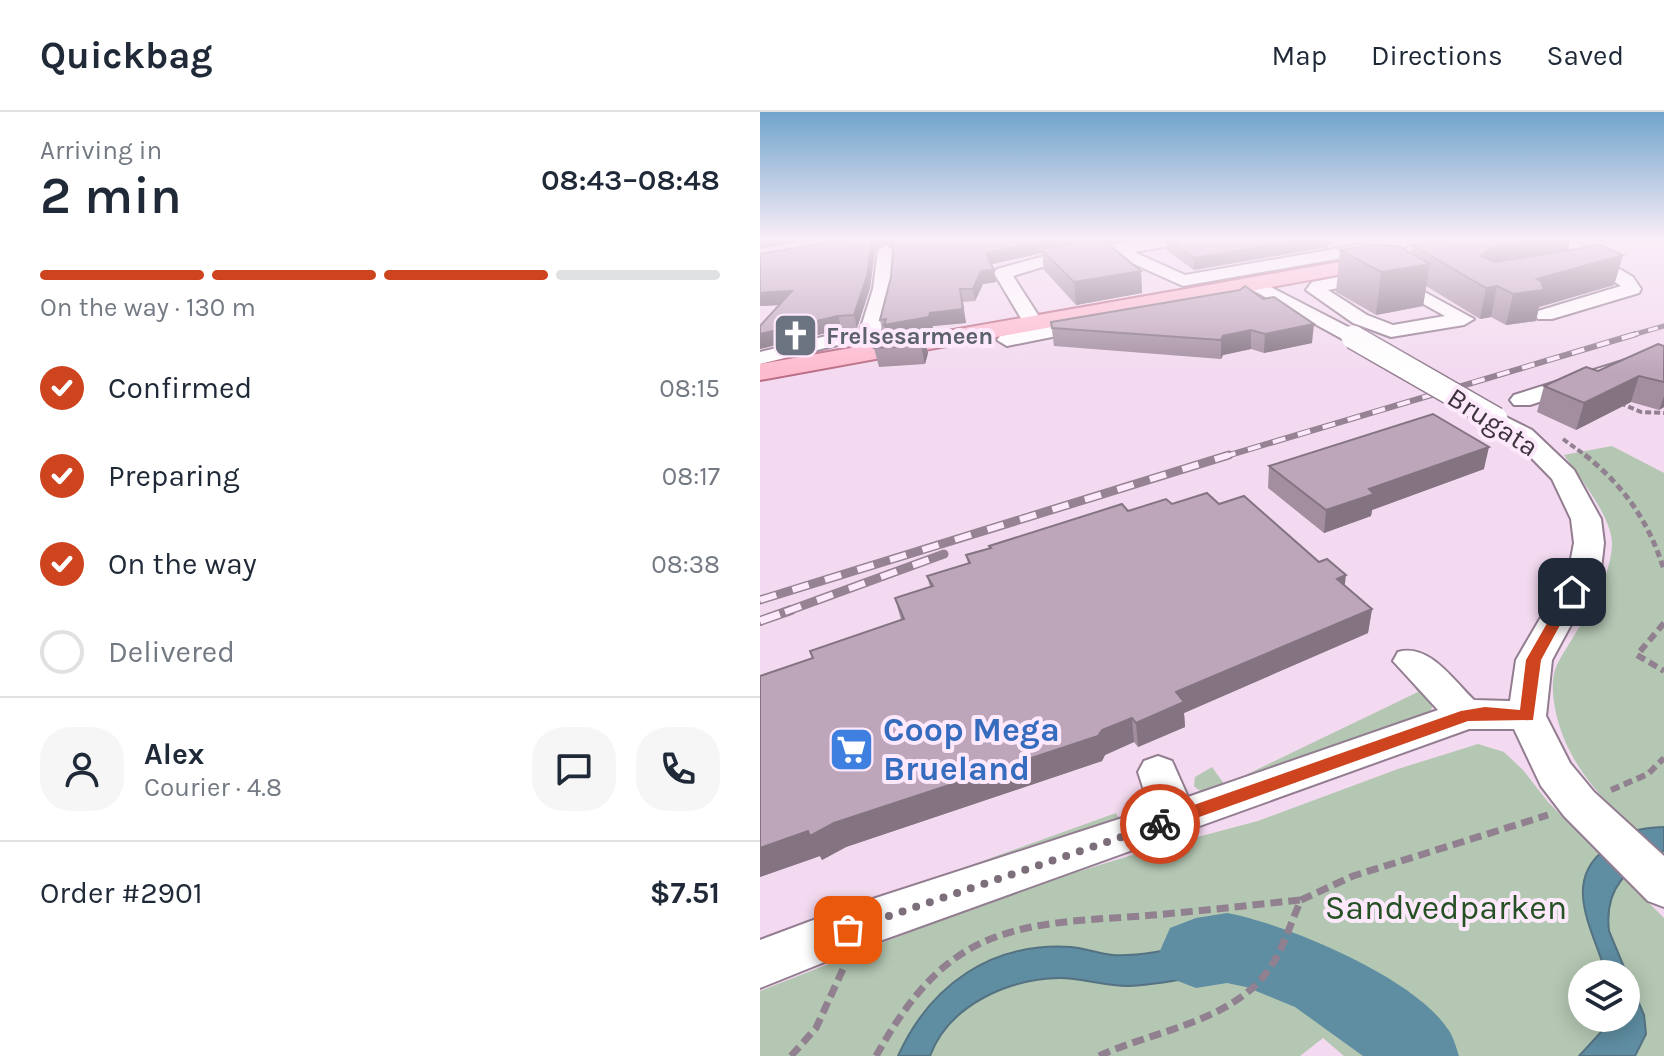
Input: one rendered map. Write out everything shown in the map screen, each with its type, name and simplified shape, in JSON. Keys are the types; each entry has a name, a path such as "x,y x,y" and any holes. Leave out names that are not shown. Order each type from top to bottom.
{"main road":[{"path":"760,372 868,343 1051,322 1254,283"}],"street":[{"path":"760,358 840,328 868,343 883,283"},
{"path":"1009,283 1051,322"},
{"path":"1013,290 1036,286 1036,283"},
{"name":"Brugata","path":"1262,283 1290,303 1353,337 1509,409 1523,435 1564,476 1586,519 1589,543 1585,569 1534,660 1527,716"},
{"path":"1326,283 1315,290 1360,319 1391,331 1464,319 1404,283"},
{"path":"1545,315 1632,289 1628,283"},
{"path":"1007,340 1051,322 1232,301"},
{"path":"1509,409 1664,354"},
{"path":"1411,661 1466,715"},
{"path":"760,964 848,930 1175,819 1466,715 1485,713 1527,716 1555,774 1662,884"},
{"path":"1158,772 1175,819"}],"path":[{"path":"1611,400 1641,412 1664,413"},
{"path":"1561,437 1609,472 1622,487 1655,536 1664,570"},
{"path":"1664,623 1637,655 1664,671"},
{"path":"876,1056 894,1025 939,970 980,945 1011,933 1055,924 1301,900 1353,876 1587,809 1648,774 1664,758"},
{"path":"1099,1056 1121,1044 1236,1002 1266,974 1301,900"},
{"path":"791,1056 816,1028 847,962"}],"green space":[{"path":"1612,446 1664,473 1664,857 1612,808 1583,772 1561,731 1554,702 1556,666 1606,576 1612,545 1601,510 1564,455"},
{"path":"1407,677 1421,683 1430,694 1432,706 1424,719 1234,788 1208,793 1194,786 1195,777 1212,767 1225,785 1418,692"},
{"name":"Sandvedparken","path":"1478,744 1504,752 1548,802 1664,918 1664,1056 1344,1056 1323,1038 1300,1056 760,1056 760,991 1011,892 1258,821 1398,769"},
{"path":"1116,813 1119,819 885,896"}],"water":[{"path":"1664,827 1664,851 1629,872 1614,891 1608,916 1609,931 1621,960 1601,960 1584,907 1585,876 1593,861 1607,848 1639,830"},
{"path":"1234,937 1269,941 1256,969 1144,985 1119,986 1060,978 1020,983 983,998 966,1009 951,1022 930,1056 898,1056 927,1008 946,989 966,973 1015,952 1042,947 1071,947 1127,955"},
{"path":"1289,950 1372,993 1440,1056 1391,1056 1318,996 1277,974"},
{"path":"1640,1005 1646,1034 1635,1056 1579,1056 1601,1032 1640,1032"}],"building":[{"path":"760,283 865,283 854,315 760,334 760,326 792,291 760,293"},
{"path":"889,283 976,283 973,289 960,289 963,309 930,313 929,317 884,325 886,319 880,320"},
{"path":"1477,283 1542,283 1544,290 1513,294 1497,286 1486,288"},
{"path":"1245,286 1263,299 1274,297 1314,324 1265,334 1251,330 1223,336 1221,340 1052,328 1051,322 1240,290"},
{"path":"923,334 921,345 874,348 876,342"},
{"path":"1658,344 1664,346 1664,382 1639,376 1584,403 1544,386 1586,367 1598,371"},
{"path":"1433,414 1489,447 1369,489 1374,494 1326,510 1269,466"},
{"path":"1207,493 1219,504 1244,496 1319,562 1327,559 1346,575 1337,579 1372,609 1176,692 1184,702 1136,723 1132,718 1102,730 1098,736 834,823 810,836 808,831 760,848 760,676 813,658 810,651 904,619 895,598 933,586 927,576 970,563 966,555 1122,504 1128,511 1166,499 1172,504"}],"waterway":[{"path":"1196,953 1227,948 1248,952 1322,981 1386,1023 1419,1056"}],"railway":[{"path":"1636,334 1664,326"},
{"path":"1223,457 1636,334"},
{"path":"1629,336 1636,334"},
{"path":"760,600 1229,455"},
{"path":"785,612 944,554"},
{"path":"760,621 791,610"}],"way so far":[{"path":"848,930 1160,824"}],"place":[{"name":"Frelsesarmeen","path":"795,336"},
{"name":"Coop Mega Brueland","path":"852,750"}],"route":[{"path":"1160,824 1466,715 1527,716 1534,660 1572,592"}]}
